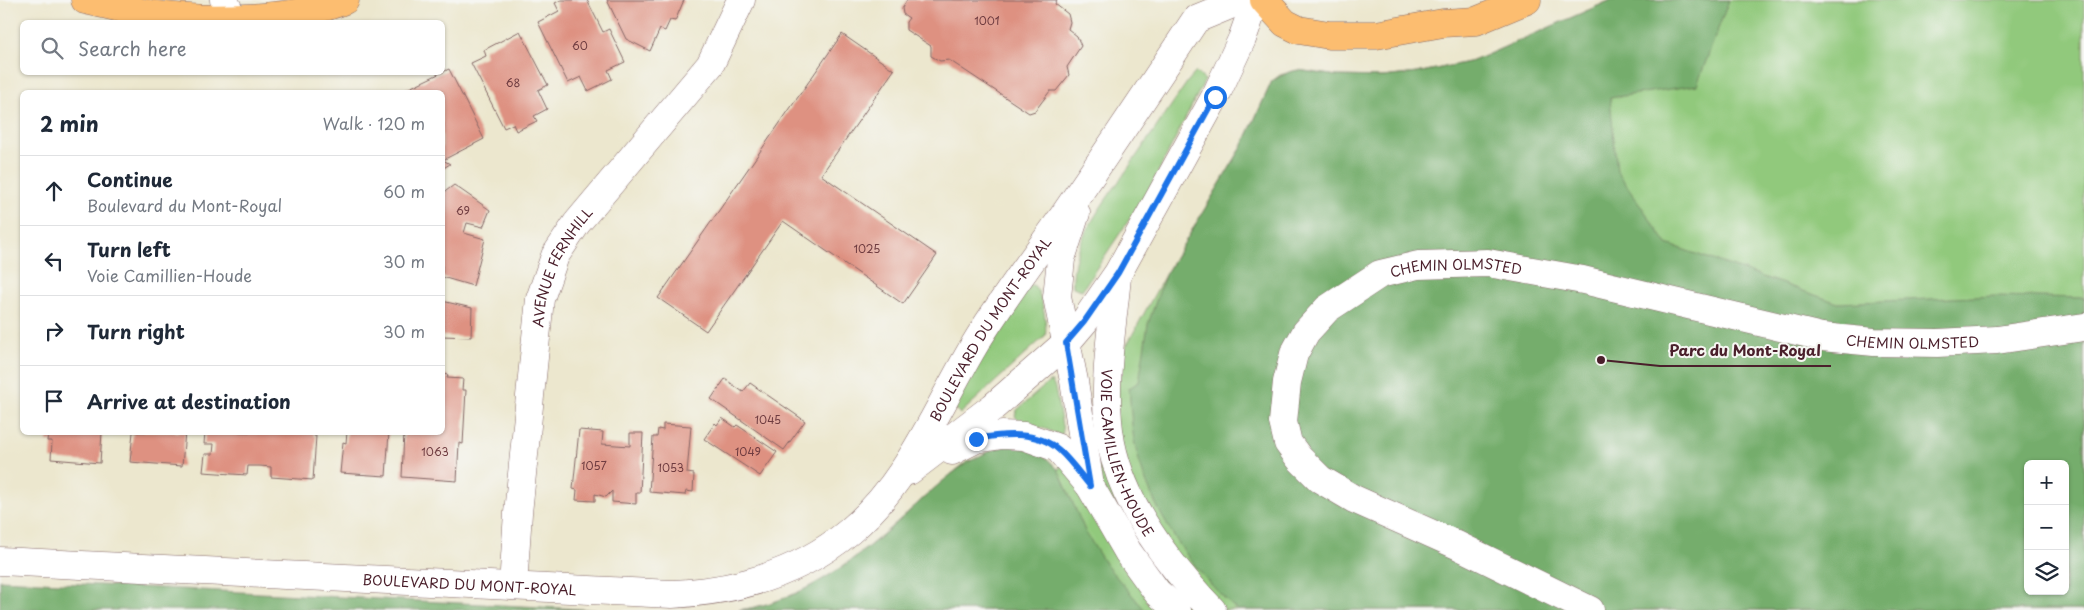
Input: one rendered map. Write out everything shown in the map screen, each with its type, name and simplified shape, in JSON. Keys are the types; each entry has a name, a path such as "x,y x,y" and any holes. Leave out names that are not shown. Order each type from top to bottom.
{"main road":[{"path":"86,0 156,15 228,9 302,12 344,0"},
{"path":"1264,0 1285,23 1298,30 1329,35 1376,35 1443,23 1476,21 1528,0"}],"street":[{"name":"AVENUE FERNHILL","path":"513,586 518,513 540,299 555,256 577,223 710,65 741,0"},
{"name":"BOULEVARD DU MONT-ROYAL","path":"0,561 672,594 698,593 756,580 781,572 825,550 869,514 901,477 978,339 1196,19 1242,0"},
{"name":"BOULEVARD DU MONT-ROYAL","path":"901,477 993,407 1066,343 1084,322 1118,273 1215,97 1242,39 1256,0"},
{"name":"BOULEVARD DU MONT-ROYAL","path":"1066,343 1057,297 1057,277 1060,259 1086,183"},
{"name":"CHEMIN OLMSTED","path":"1590,610 1457,545 1354,499 1320,479 1298,458 1288,444 1283,422 1287,382 1294,354 1306,332 1326,309 1380,274 1418,265 1488,263 1584,280 1822,337 1874,342 1954,342 1997,340 2084,327"},
{"name":"VOIE CAMILLIEN-HOUDE","path":"1118,273 1107,392 1111,442 1126,487 1142,521 1169,560 1212,610"},
{"path":"1066,343 1090,486"},
{"path":"901,477 976,439 1002,434 1016,435 1044,442 1058,448 1090,486 1128,552 1158,592 1176,610"}],"green space":[{"path":"1611,0 2084,0 2084,610 739,610 774,602 806,589 835,571 863,551 969,460 1059,469 1165,275 1242,147 1272,81 1280,75 1298,70 1337,76 1383,77 1417,73 1473,61"},
{"path":"1611,0 1729,0 1697,85 1610,98 1617,171 1667,244 1838,303 1996,296 2084,298 2084,610 1237,610 1204,576 1174,537 1162,516 1143,472 1134,441 1129,388 1139,382 1148,324 1165,275 1242,147 1272,81 1289,72 1298,70 1337,76 1383,77 1417,73 1473,61"},
{"path":"1196,72 1205,80 1149,190 1082,290 1073,287 1077,253 1092,221"},
{"path":"1033,285 1039,294 1044,309 1045,336 960,414 952,404 1029,286"},
{"path":"1049,382 1052,382 1055,388 1063,431 1061,436 1046,429 1020,423 1015,416 1017,410"},
{"path":"1010,445 1040,452 1058,469 1086,533 1106,565 1145,610 739,610 785,598 827,577 884,534 952,474 979,456"},
{"path":"0,580 601,610 0,610"}],"building":[{"path":"561,0 587,0 603,32 609,29 625,62 608,70 612,79 588,91 581,77 568,83 538,22 559,11 555,3"},
{"path":"607,0 684,0 675,21 670,20 665,31 660,29 650,51 626,39"},
{"path":"907,0 1057,0 1055,4 1068,14 1070,22 1068,29 1077,36 1081,46 1067,67 1069,75 1056,91 1050,91 1035,111 1029,113 949,60 940,61 931,56 931,46 906,30 906,22 909,18 903,14 902,8"},
{"path":"520,31 548,85 538,90 547,109 534,116 537,121 516,131 513,124 504,128 471,63 486,56 484,50"},
{"path":"842,34 894,70 821,175 937,255 903,304 783,221 706,331 658,298"},
{"path":"449,69 484,139 445,159 445,90 405,90 436,75 445,75 445,71"},
{"path":"454,185 490,210 483,227 467,223 464,233 485,239 473,286 445,278 445,192"},
{"path":"445,302 472,308 471,337 445,336"},
{"path":"445,374 448,375 447,378 463,379 462,390 466,390 463,444 459,443 457,481 402,477 404,435 445,435"},
{"path":"725,379 743,392 750,383 805,421 784,450 711,399"},
{"path":"722,418 735,427 737,425 777,452 760,476 704,439 715,423 717,425"},
{"path":"663,424 691,426 687,473 694,474 693,492 686,491 685,495 649,492 653,437 657,437 658,429 663,430"},
{"path":"579,430 603,432 602,444 630,446 630,433 643,433 640,493 636,493 636,504 612,502 612,491 606,497 595,494 595,501 576,500 577,490 573,489"},
{"path":"48,435 102,435 100,463 51,459 52,441 47,441"},
{"path":"133,435 185,435 182,466 130,462"},
{"path":"205,435 314,435 316,436 313,480 271,477 271,467 260,466 248,466 247,475 203,472 205,454 213,454 214,444 204,444"},
{"path":"347,435 389,435 386,476 340,473 343,442 346,443"}],"place":[{"name":"Parc du Mont-Royal","path":"1601,360"}],"route":[{"path":"976,439 1002,434 1024,436 1044,442 1058,448 1090,486 1074,381 1066,343 1084,322 1118,273 1215,97"}]}
